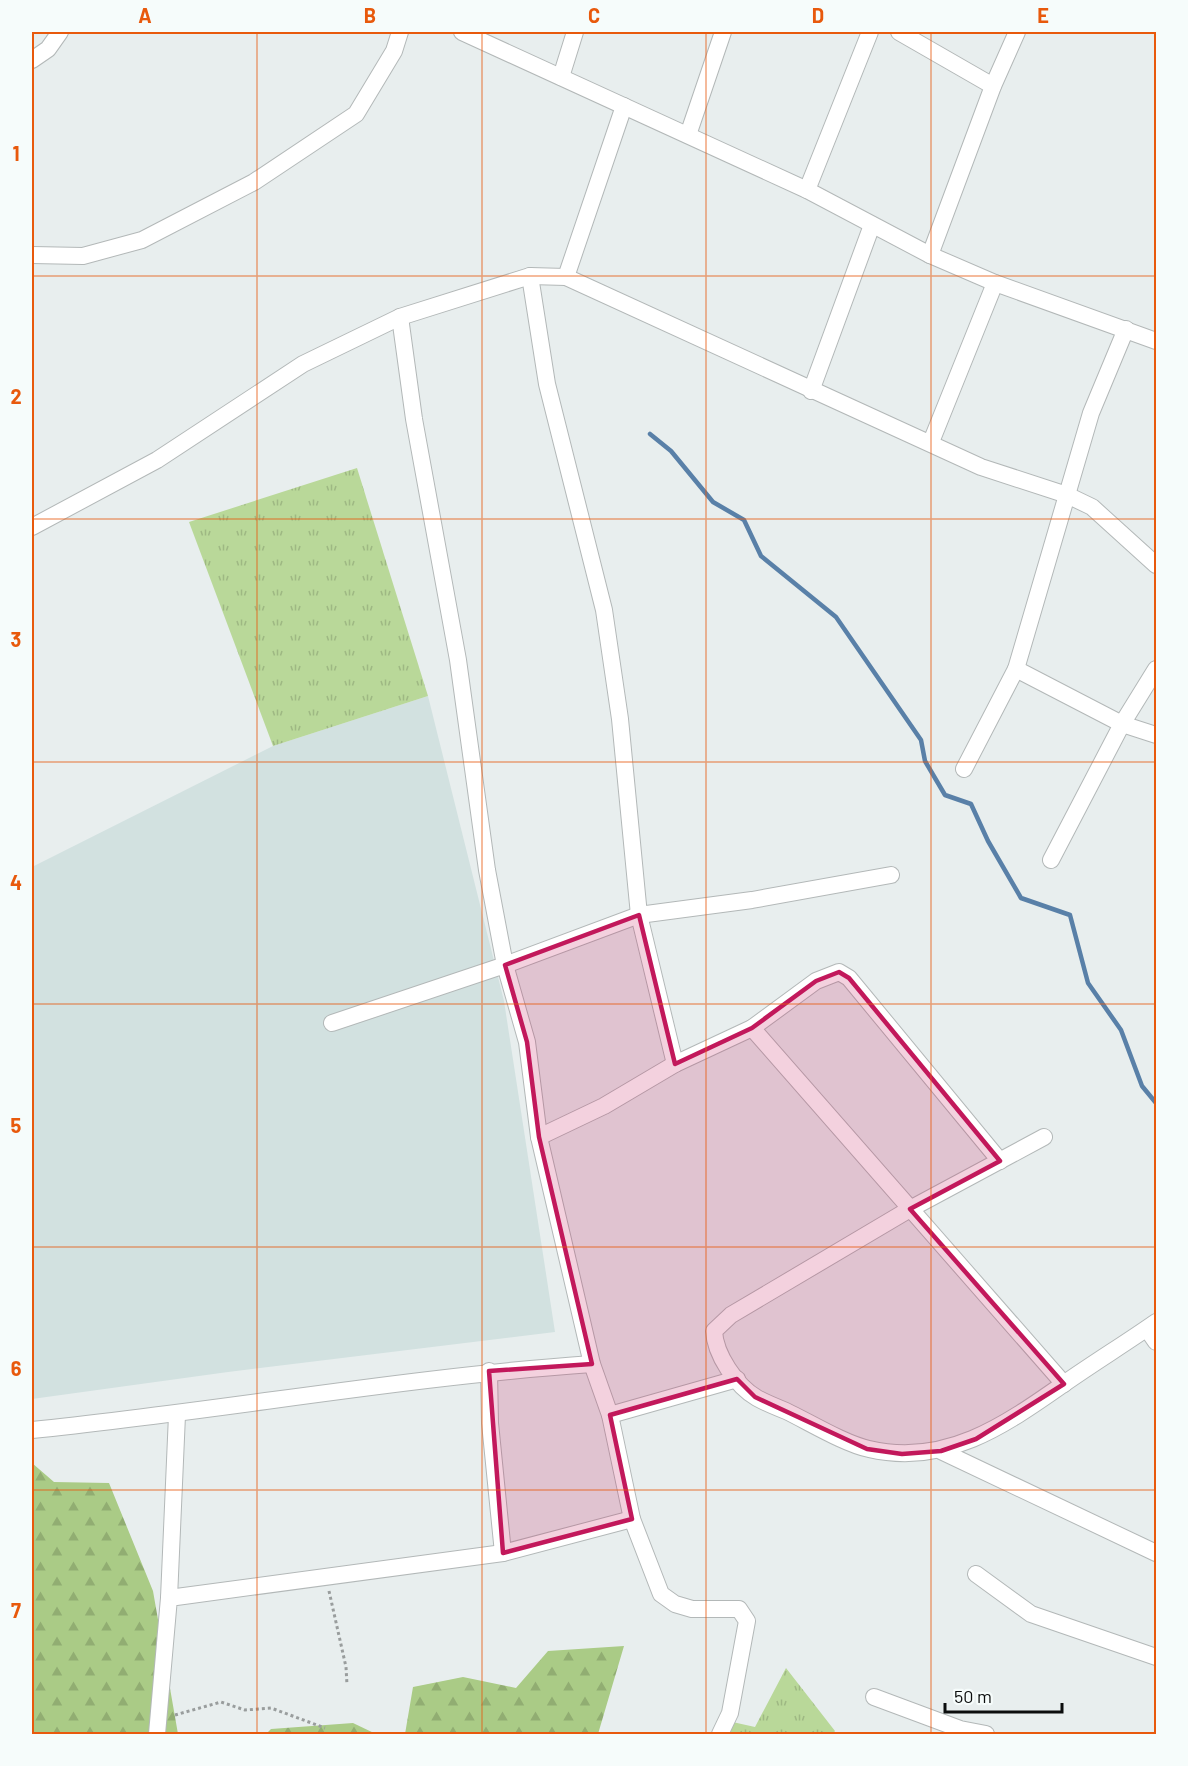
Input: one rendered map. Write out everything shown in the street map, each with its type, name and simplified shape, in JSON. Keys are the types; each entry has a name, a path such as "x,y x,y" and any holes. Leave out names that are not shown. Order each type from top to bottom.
{"street":[{"path":"32,60 48,49 60,32"},
{"path":"32,255 83,256 142,240 254,182 356,114 394,51 400,32"},
{"path":"462,32 807,190 930,255 995,283 1126,328 1156,341"},
{"path":"561,77 575,32"},
{"path":"688,135 723,32"},
{"path":"807,190 870,32"},
{"path":"899,32 993,86"},
{"path":"930,255 993,86 1017,32"},
{"path":"566,277 624,106"},
{"path":"811,391 872,225"},
{"path":"530,276 547,384 604,610 620,719 639,915 675,1064"},
{"path":"32,527 157,460 303,364 400,318 530,276 566,277 811,391 931,442 981,468 1067,495 1092,507 1156,565"},
{"path":"931,442 995,283"},
{"path":"400,318 414,419 458,660 487,870 505,965 527,1042 539,1137 592,1364 610,1414 632,1519 661,1594 675,1604 692,1609 739,1609 744,1613 746,1628 730,1713 720,1734"},
{"path":"964,769 1016,669 1036,592 1091,414 1126,328"},
{"path":"1016,669 1122,724 1156,735"},
{"path":"1051,860 1122,724 1156,669"},
{"path":"332,1023 505,965 639,915 752,900 891,875"},
{"path":"539,1137 603,1106 675,1064 752,1028 816,981 839,972 849,978 1000,1161"},
{"path":"752,1028 1064,1384"},
{"path":"1044,1137 910,1209 731,1315 714,1331 714,1342 720,1354 736,1379 755,1397 867,1449 902,1454 941,1451 976,1439 1007,1424 1064,1384 1153,1331"},
{"path":"32,1431 177,1414 489,1371 592,1364"},
{"path":"489,1371 490,1423 503,1553"},
{"path":"610,1414 736,1379"},
{"path":"158,1727 169,1598 177,1414"},
{"path":"941,1451 1156,1553"},
{"path":"169,1598 503,1553 632,1519"},
{"path":"976,1574 1031,1614 1156,1657"},
{"path":"874,1697 960,1729 986,1734"}],"path":[{"path":"326,1578 346,1667 347,1685"},
{"path":"158,1727 221,1702 245,1710 271,1708 325,1728"}],"highlighted area":[{"path":"639,915 675,1064 752,1028 816,981 839,972 849,978 1000,1161 910,1209 1064,1384 976,1439 941,1451 902,1454 867,1449 755,1397 737,1379 610,1415 632,1519 503,1553 489,1371 592,1364 539,1137 527,1042 505,965"}],"shaded area":[{"path":"428,696 504,1001 555,1332 228,1372 32,1399 32,867 273,746"}],"green space":[{"path":"357,468 428,696 273,746 189,522"},
{"path":"32,1463 54,1482 109,1483 153,1591 178,1734 32,1734"},
{"path":"624,1646 598,1734 405,1734 413,1687 463,1677 516,1688 548,1651"},
{"path":"786,1668 835,1731 833,1734 726,1734 728,1721 755,1727"},
{"path":"353,1723 376,1734 266,1734 271,1729"}],"waterway":[{"path":"650,434 671,451 713,502 744,520 761,556 836,617 921,740 925,761 945,795 971,804 988,841 1021,898 1070,915 1088,983 1121,1030 1142,1086 1156,1103"}]}
